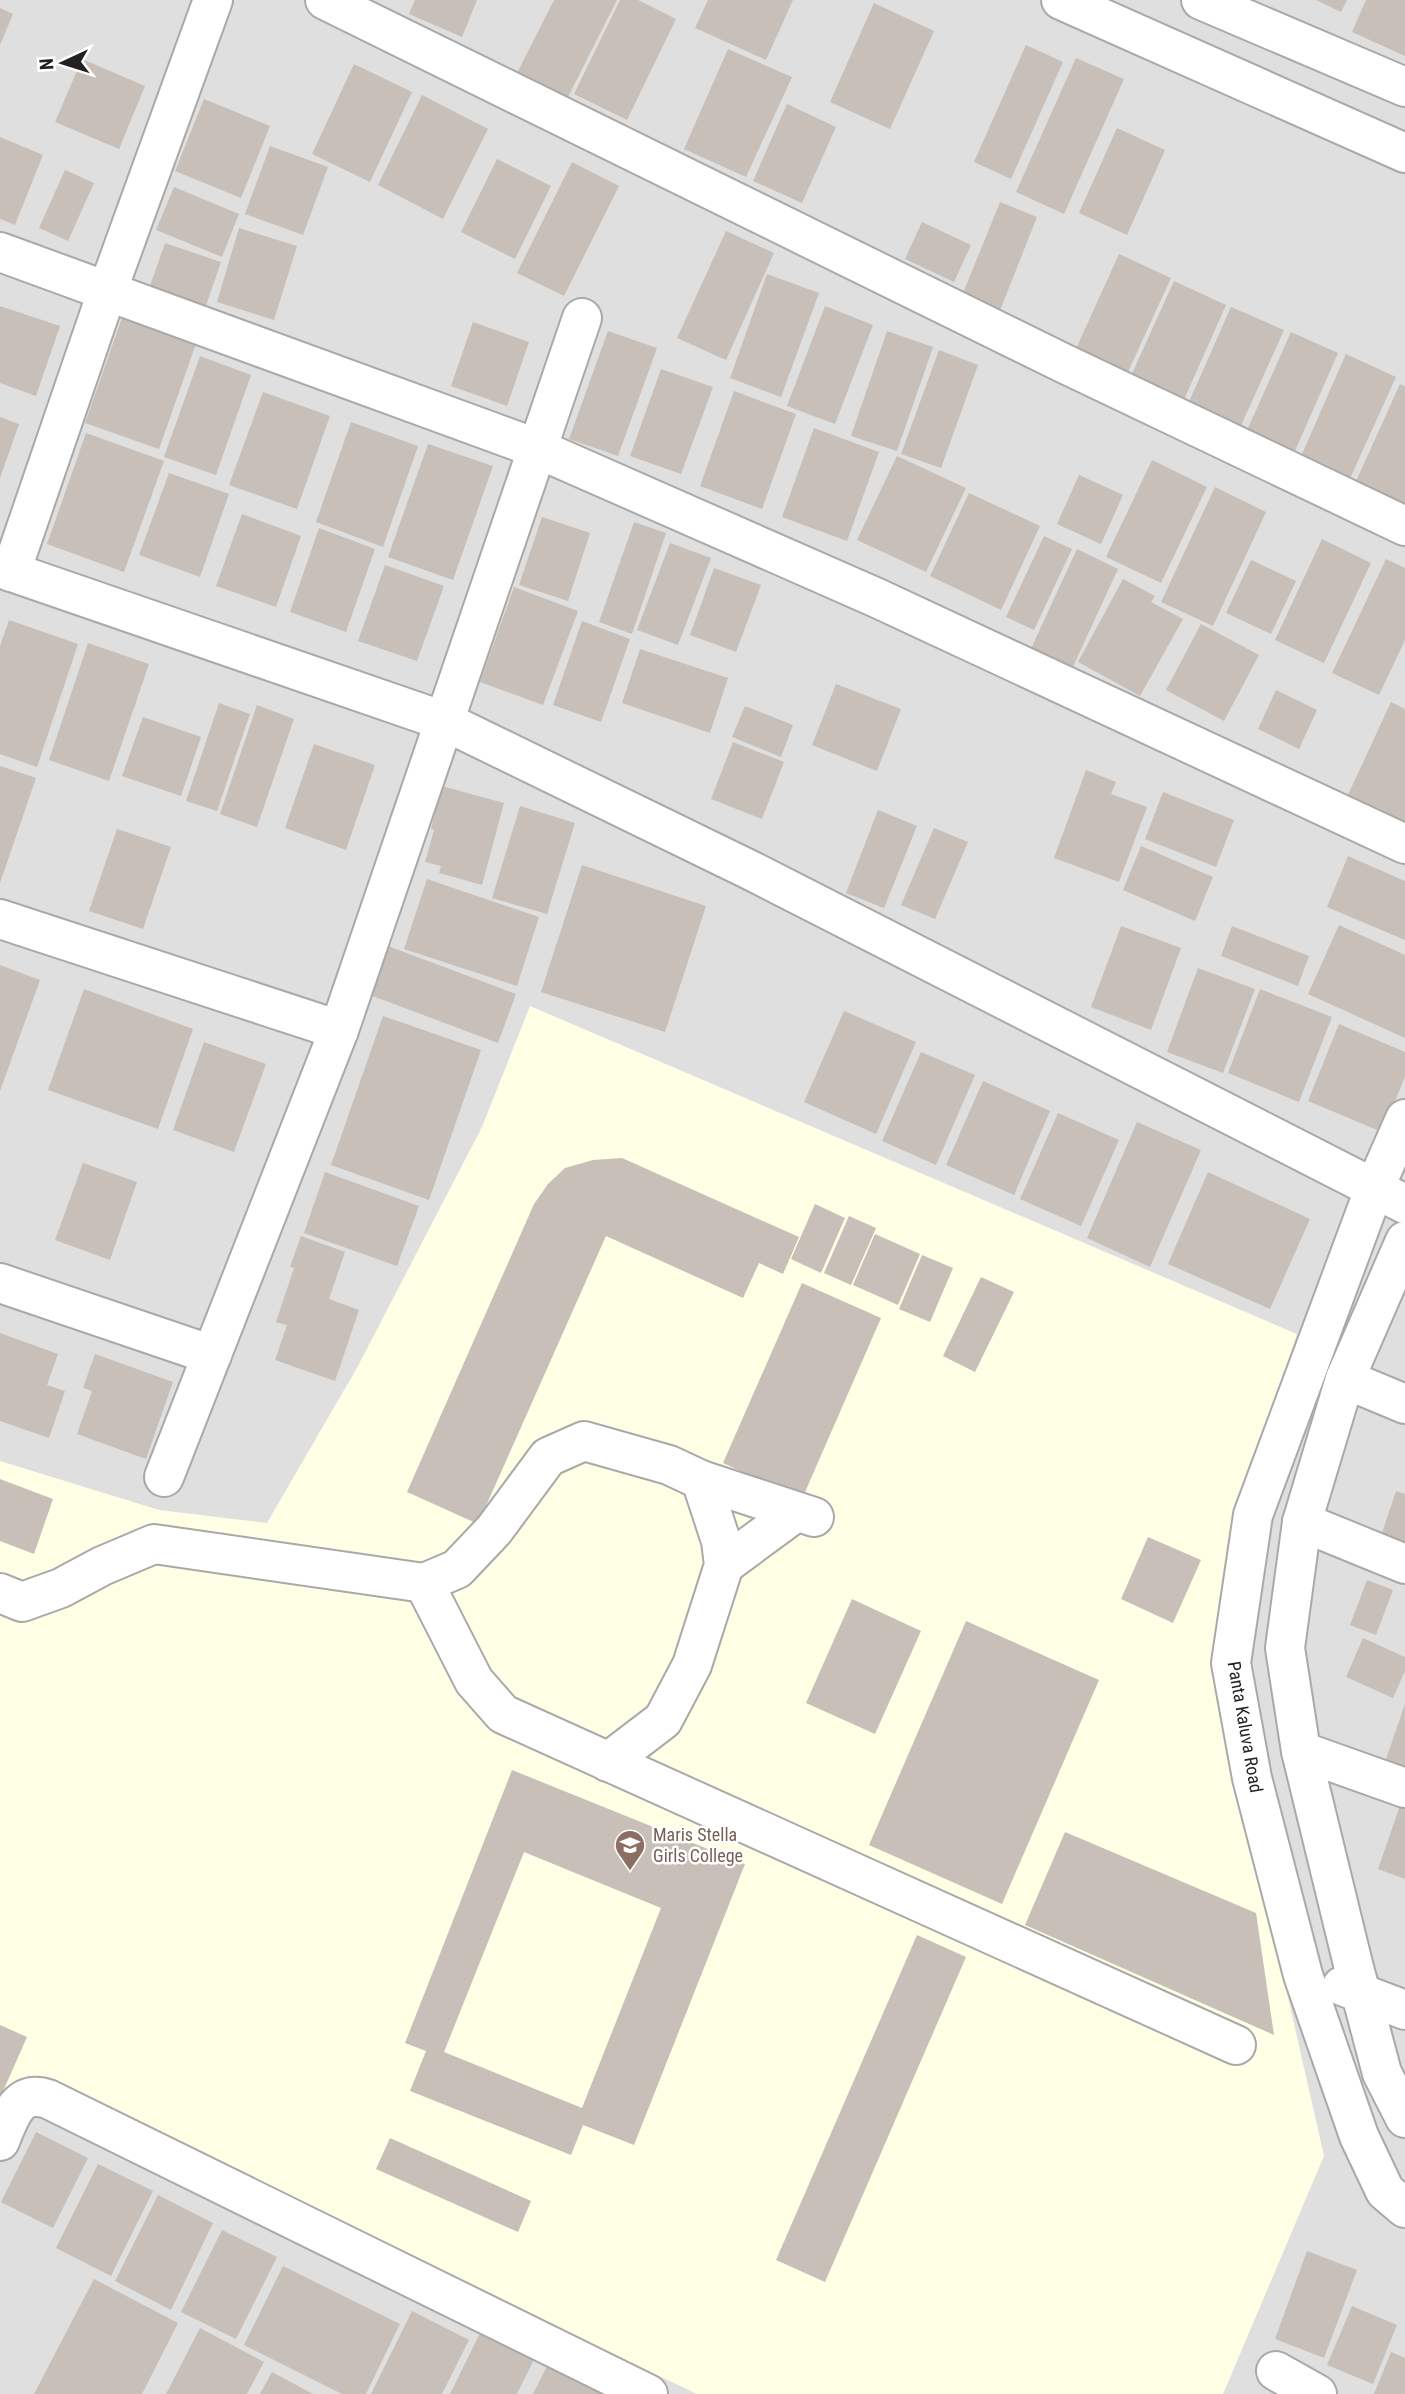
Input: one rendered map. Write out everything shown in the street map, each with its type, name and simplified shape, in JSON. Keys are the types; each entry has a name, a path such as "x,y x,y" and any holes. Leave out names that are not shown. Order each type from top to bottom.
{"street":[{"path":"214,0 6,570 444,721 752,871 1390,1195"},
{"path":"325,0 1013,339 1405,526"},
{"path":"1061,0 1405,153"},
{"path":"1201,0 1405,87"},
{"path":"0,252 536,448 877,598 1405,844"},
{"path":"164,1477 339,1030 582,318"},
{"path":"0,919 339,1030"},
{"name":"Panta Kaluva Road","path":"1405,1119 1390,1195 1253,1515 1231,1662 1252,1778 1303,1975 1359,2136 1385,2191 1405,2208"},
{"path":"1405,1241 1345,1379 1302,1522 1286,1648 1301,1751 1360,1992 1382,2073 1405,2118"},
{"path":"0,1283 212,1355"},
{"path":"1345,1379 1405,1404"},
{"path":"0,1593 22,1602 61,1588 102,1566 154,1544 424,1583 457,1569 494,1530 548,1457 584,1441 669,1465 701,1480 805,1514 724,1565"},
{"path":"608,1762 663,1720 692,1665 724,1565 721,1541 701,1480"},
{"path":"1302,1522 1405,1564"},
{"path":"424,1583 474,1681 503,1714 1236,2045"},
{"path":"663,1720 664,1787"},
{"path":"1301,1751 1405,1788"},
{"path":"1303,1975 1360,1992 1405,2010"},
{"path":"0,2141 11,2115 26,2098 38,2096 48,2099 647,2394"},
{"path":"1276,2371 1317,2394"}],"shaded area":[{"path":"0,0 1405,0 1405,2394 0,2394"},
{"name":"Maris Stella Girls College","path":"530,1006 1297,1334 1244,1496 1214,1670 1324,2156 1223,2394 697,2394 28,2075 0,2136 0,1461 159,1510 267,1523 358,1366 482,1127"}],"building":[{"path":"415,0 477,0 462,37 409,14"},
{"path":"554,0 617,0 566,101 516,75"},
{"path":"620,0 638,0 676,19 627,120 574,94"},
{"path":"708,0 793,0 766,60 695,28"},
{"path":"1316,0 1347,0 1341,12"},
{"path":"1366,0 1405,0 1405,56 1352,32"},
{"path":"874,3 934,31 890,129 830,102"},
{"path":"0,8 13,14 0,45"},
{"path":"1026,45 1063,62 1011,179 974,162"},
{"path":"728,49 792,77 746,177 684,149"},
{"path":"1076,58 1124,79 1064,214 1016,192"},
{"path":"82,59 145,86 119,149 55,122"},
{"path":"354,64 412,92 370,182 312,154"},
{"path":"422,95 488,129 443,219 378,185"},
{"path":"204,99 270,126 241,198 175,171"},
{"path":"787,104 836,127 802,203 753,181"},
{"path":"1117,128 1165,150 1127,235 1079,213"},
{"path":"0,137 43,155 15,225 0,219"},
{"path":"270,146 328,167 303,235 245,214"},
{"path":"497,159 551,186 515,259 461,232"},
{"path":"572,162 619,186 564,296 517,273"},
{"path":"65,170 94,183 68,241 39,228"},
{"path":"174,187 239,214 222,257 156,230"},
{"path":"1000,202 1037,217 999,313 961,298"},
{"path":"922,222 971,245 954,282 905,259"},
{"path":"239,228 297,246 274,320 217,302"},
{"path":"726,231 774,253 726,360 677,338"},
{"path":"165,243 221,262 202,317 146,297"},
{"path":"1119,254 1171,278 1127,374 1075,351"},
{"path":"767,274 819,293 781,397 730,378"},
{"path":"1174,281 1226,305 1183,402 1130,378"},
{"path":"0,306 60,326 36,396 0,383"},
{"path":"825,306 873,325 835,424 787,406"},
{"path":"1231,307 1284,330 1240,428 1188,404"},
{"path":"123,315 197,341 159,449 85,423"},
{"path":"473,322 529,342 507,406 451,386"},
{"path":"608,331 657,348 618,456 569,439"},
{"path":"887,331 933,347 897,451 851,436"},
{"path":"1291,332 1338,353 1292,458 1244,437"},
{"path":"939,350 978,365 941,468 901,454"},
{"path":"1346,354 1396,377 1347,485 1298,463"},
{"path":"200,356 251,375 216,475 164,457"},
{"path":"661,369 713,387 681,474 630,456"},
{"path":"1400,384 1405,386 1405,509 1348,499"},
{"path":"734,391 796,414 762,509 700,486"},
{"path":"263,392 330,416 297,509 229,485"},
{"path":"0,417 19,424 0,478"},
{"path":"351,422 418,446 383,547 316,522"},
{"path":"814,428 879,452 847,541 782,517"},
{"path":"86,433 164,461 124,572 47,544"},
{"path":"428,444 493,466 453,580 388,557"},
{"path":"897,456 966,488 926,572 857,540"},
{"path":"1152,460 1207,487 1161,583 1106,557"},
{"path":"169,473 229,494 200,577 139,555"},
{"path":"1079,475 1123,495 1101,544 1057,524"},
{"path":"1215,487 1266,512 1213,626 1161,602"},
{"path":"969,493 1040,526 1001,610 930,576"},
{"path":"242,514 301,536 276,607 216,586"},
{"path":"542,517 590,533 568,601 519,585"},
{"path":"634,522 666,533 632,634 599,622"},
{"path":"319,528 375,549 346,632 290,612"},
{"path":"1044,536 1072,549 1034,630 1006,617"},
{"path":"1322,539 1371,563 1324,663 1275,640"},
{"path":"670,543 711,558 678,645 637,630"},
{"path":"1077,549 1118,569 1070,673 1029,653"},
{"path":"1386,559 1405,568 1405,640 1379,695 1332,673"},
{"path":"1251,560 1296,581 1271,634 1226,613"},
{"path":"385,565 444,586 417,661 358,641"},
{"path":"714,568 761,585 736,652 690,635"},
{"path":"1123,579 1155,596 1151,602 1183,619 1140,696 1078,662"},
{"path":"514,587 578,611 543,705 480,682"},
{"path":"9,620 78,644 37,767 0,754 0,646"},
{"path":"582,621 630,639 601,722 553,705"},
{"path":"1201,624 1259,655 1224,721 1166,690"},
{"path":"88,643 149,664 109,781 49,760"},
{"path":"640,649 728,678 710,733 622,703"},
{"path":"836,684 901,709 877,771 812,745"},
{"path":"1276,690 1317,710 1299,749 1258,729"},
{"path":"1391,702 1405,709 1405,825 1347,797"},
{"path":"219,703 250,714 217,811 186,801"},
{"path":"257,705 294,719 257,827 220,814"},
{"path":"745,706 793,725 781,757 732,737"},
{"path":"143,717 201,737 181,796 122,776"},
{"path":"733,742 784,762 762,819 711,799"},
{"path":"314,744 375,765 346,850 285,828"},
{"path":"0,766 36,778 0,883"},
{"path":"1086,770 1116,782 1111,794 1147,807 1119,882 1054,858"},
{"path":"442,786 504,803 482,885 439,873 441,866 425,862"},
{"path":"1163,792 1234,820 1216,867 1145,839"},
{"path":"520,806 575,823 547,914 492,898"},
{"path":"878,810 917,826 884,908 846,893"},
{"path":"934,828 968,842 935,919 901,905"},
{"path":"117,829 171,847 143,929 89,911"},
{"path":"1141,846 1213,877 1195,921 1123,890"},
{"path":"1348,856 1405,881 1405,940 1327,907"},
{"path":"582,865 706,906 665,1032 541,992"},
{"path":"427,879 539,917 517,986 404,949"},
{"path":"1339,925 1405,955 1405,1038 1308,994"},
{"path":"1121,926 1181,948 1151,1030 1091,1007"},
{"path":"1232,926 1309,956 1298,986 1221,956"},
{"path":"388,946 516,994 498,1043 370,995"},
{"path":"0,965 40,980 0,1091"},
{"path":"1198,968 1255,989 1223,1073 1167,1052"},
{"path":"84,989 193,1029 158,1129 48,1090"},
{"path":"1260,989 1332,1017 1299,1102 1228,1073"},
{"path":"844,1011 916,1042 876,1134 804,1102"},
{"path":"383,1016 481,1050 429,1200 331,1165"},
{"path":"1339,1024 1405,1052 1405,1077 1382,1132 1308,1101"},
{"path":"204,1042 266,1064 234,1152 173,1130"},
{"path":"921,1052 975,1075 936,1165 882,1141"},
{"path":"983,1081 1050,1111 1014,1195 946,1165"},
{"path":"1058,1113 1119,1140 1081,1226 1020,1199"},
{"path":"1137,1122 1201,1150 1150,1267 1087,1238"},
{"path":"622,1158 799,1237 783,1274 759,1263 743,1298 606,1236 478,1524 407,1492 534,1204 548,1184 565,1168 593,1160"},
{"path":"83,1163 137,1182 110,1260 55,1240"},
{"path":"325,1172 419,1206 397,1266 304,1233"},
{"path":"1208,1172 1310,1219 1270,1309 1168,1264"},
{"path":"815,1204 845,1218 821,1273 791,1259"},
{"path":"849,1216 876,1228 851,1285 824,1273"},
{"path":"875,1234 920,1254 898,1305 853,1285"},
{"path":"301,1236 345,1252 329,1299 359,1310 335,1381 275,1360 287,1325 276,1322 294,1268 290,1267"},
{"path":"922,1255 953,1268 930,1322 899,1309"},
{"path":"981,1277 1014,1292 975,1372 943,1356"},
{"path":"802,1283 881,1318 802,1499 723,1463"},
{"path":"0,1333 58,1354 47,1385 65,1391 49,1438 0,1421"},
{"path":"95,1354 173,1382 146,1459 77,1434 92,1391 83,1388"},
{"path":"0,1479 53,1499 34,1554 0,1541"},
{"path":"1396,1491 1405,1494 1405,1554 1378,1545"},
{"path":"1148,1537 1201,1560 1173,1623 1121,1599"},
{"path":"1367,1580 1393,1590 1376,1635 1350,1625"},
{"path":"852,1599 921,1631 875,1734 806,1703"},
{"path":"966,1621 1099,1680 1002,1904 869,1845"},
{"path":"1363,1638 1405,1657 1405,1671 1393,1698 1346,1677"},
{"path":"1405,1704 1405,1772 1384,1765"},
{"path":"512,1770 745,1864 634,2145 583,2125 571,2155 410,2091 426,2051 405,2043","holes":["524,1852 661,1908 582,2108 444,2052"]},
{"path":"1402,1800 1405,1801 1405,1879 1378,1869"},
{"path":"1065,1832 1256,1913 1274,2035 1025,1925"},
{"path":"917,1935 966,1957 825,2282 776,2260"},
{"path":"0,2025 27,2037 0,2098"},
{"path":"36,2132 88,2158 53,2228 1,2202"},
{"path":"390,2138 531,2201 518,2232 376,2169"},
{"path":"98,2164 153,2191 111,2276 56,2248"},
{"path":"158,2195 213,2223 171,2310 115,2281"},
{"path":"222,2230 277,2257 236,2339 181,2312"},
{"path":"1307,2251 1357,2270 1324,2358 1275,2339"},
{"path":"283,2266 400,2324 366,2394 342,2394 244,2345"},
{"path":"94,2279 178,2323 142,2394 34,2394"},
{"path":"1352,2306 1397,2325 1373,2384 1327,2365"},
{"path":"412,2311 469,2340 442,2394 371,2394"},
{"path":"484,2325 538,2351 517,2394 450,2394"},
{"path":"200,2328 264,2362 247,2394 166,2394"},
{"path":"1391,2352 1405,2358 1405,2394 1374,2394"},
{"path":"551,2358 605,2394 533,2394"},
{"path":"272,2372 313,2394 260,2394"}],"place":[{"name":"Maris Stella Girls College","path":"630,1872"}]}
